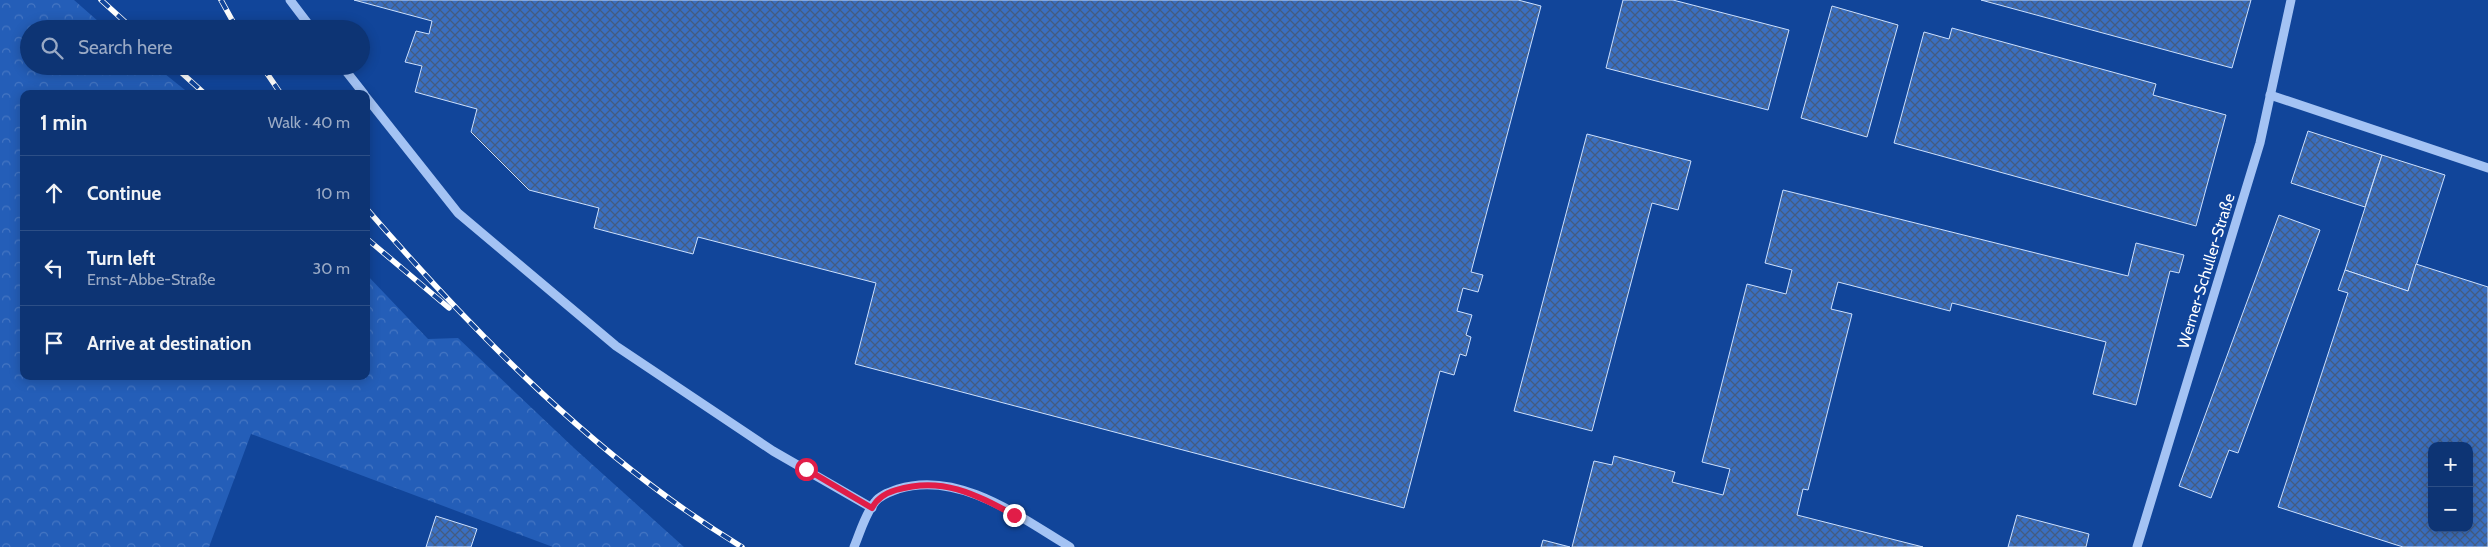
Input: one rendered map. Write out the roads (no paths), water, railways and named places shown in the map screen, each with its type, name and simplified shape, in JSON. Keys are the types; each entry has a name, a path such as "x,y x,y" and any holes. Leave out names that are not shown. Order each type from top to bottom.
{"street":[{"path":"290,0 305,20"},
{"name":"Werner-Schuller-Straße","path":"2137,547 2258,152 2291,0"},
{"path":"349,75 361,90"},
{"path":"2270,95 2488,168"},
{"path":"370,102 458,213 616,346 773,450 872,508"},
{"path":"854,547 875,501 889,492 912,485 942,484 980,496 1070,547"}],"railway":[{"path":"101,0 123,20"},
{"path":"221,0 232,20"},
{"path":"184,75 201,90"},
{"path":"268,75 278,90"},
{"path":"370,212 450,302 495,348 588,435 689,513 742,547"},
{"path":"370,241 449,308"}]}
